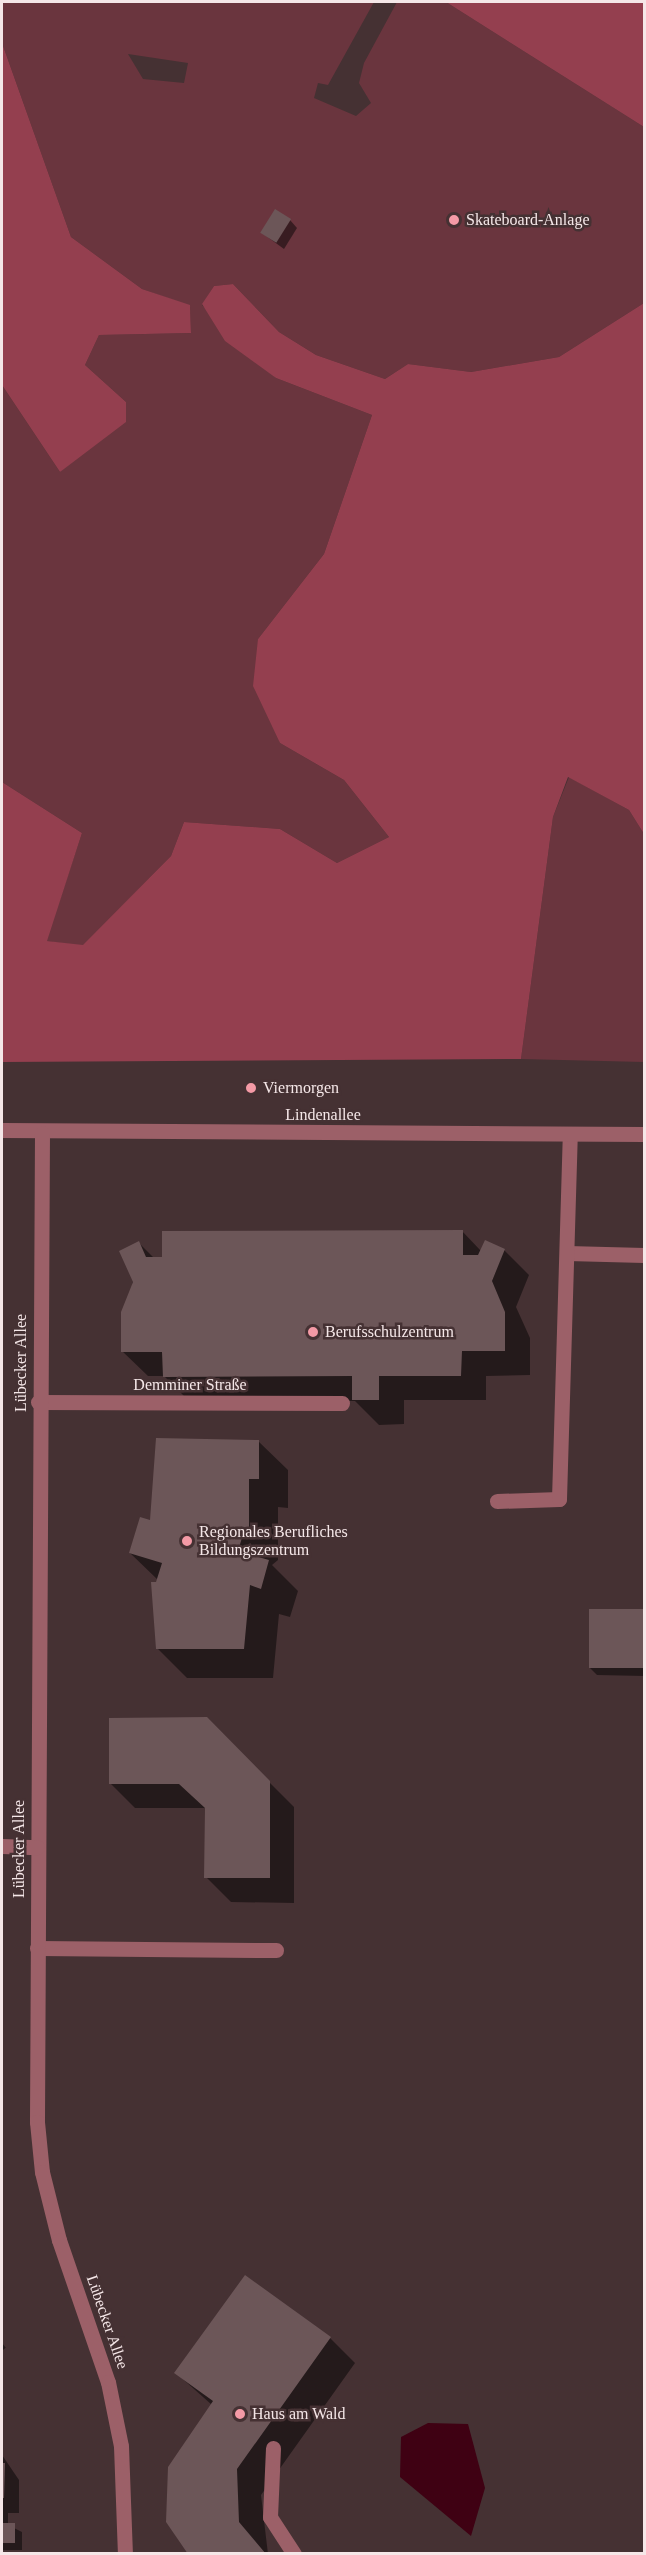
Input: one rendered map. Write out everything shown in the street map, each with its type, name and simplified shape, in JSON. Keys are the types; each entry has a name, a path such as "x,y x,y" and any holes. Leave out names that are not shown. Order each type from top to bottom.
{"street":[{"name":"Lindenallee","path":"2,1130 42,1133 645,1134"},
{"name":"Lübecker Allee","path":"42,1133 38,1402 38,1948 42,2172 108,2382 121,2446 125,2553"},
{"path":"497,1501 559,1498 570,1134"},
{"path":"567,1252 645,1255"},
{"name":"Demminer Straße","path":"38,1402 342,1403"},
{"path":"2,1846 38,1847"},
{"path":"38,1948 276,1950"},
{"path":"273,2448 270,2517 294,2553"}],"shaded area":[{"path":"2,2 374,2 328,85 318,83 314,98 356,116 371,103 359,83 364,63 397,2 446,2 644,127 644,303 559,357 471,372 408,364 385,379 316,355 279,332 233,284 214,286 202,305 276,378 372,415 324,554 258,639 280,743 344,780 389,837 337,863 280,829 184,822 171,856 83,946 46,941 82,833 2,782 2,385 60,472 126,402 85,365 99,335 191,333 190,306 142,289 71,237 2,43","holes":["128,54 188,63 184,83 143,79"]},
{"path":"446,2 644,2 644,127"},
{"path":"2,43 71,237 142,289 190,305 191,333 99,335 85,365 126,402 126,422 60,472 2,385"},
{"path":"233,284 279,332 316,355 385,379 408,364 471,372 559,357 644,303 644,834 629,810 568,777 553,817 521,1059 2,1062 2,782 82,833 47,941 83,945 171,856 184,822 280,829 337,863 389,837 344,780 280,743 253,686 258,639 324,554 372,415 276,378 225,341 202,304 214,286"},
{"path":"569,777 629,810 644,834 644,1062 521,1059 553,817"},
{"path":"428,2423 468,2424 485,2488 471,2536 400,2477 401,2437"}],"building":[{"path":"275,209 291,219 276,243 260,233"},
{"name":"Berufsschulzentrum","path":"463,1230 463,1255 478,1255 485,1240 505,1249 492,1281 505,1312 505,1351 462,1351 461,1376 379,1376 379,1400 352,1400 352,1376 163,1377 162,1352 121,1352 121,1312 133,1282 119,1251 139,1241 146,1257 162,1257 162,1231"},
{"name":"Regionales Berufliches Bildungszentrum","path":"156,1438 259,1440 259,1479 249,1479 249,1531 244,1531 238,1551 269,1560 261,1589 250,1585 244,1649 156,1649 151,1582 156,1582 162,1563 129,1553 140,1517 150,1520"},
{"path":"589,1609 644,1609 644,1668 589,1668"},
{"path":"207,1717 270,1781 270,1878 204,1878 205,1808 179,1784 109,1784 109,1718"},
{"name":"Haus am Wald","path":"245,2275 331,2337 237,2469 239,2522 266,2554 188,2554 166,2522 168,2467 213,2401 174,2373"},
{"path":"2,2463 5,2463 4,2498 2,2498"},
{"path":"2,2523 15,2523 15,2543 2,2543"}],"place":[{"name":"Skateboard-Anlage","path":"454,220"},
{"name":"Viermorgen","path":"251,1088"},
{"name":"Berufsschulzentrum","path":"313,1332"},
{"name":"Regionales Berufliches Bildungszentrum","path":"187,1541"},
{"name":"Haus am Wald","path":"240,2414"}]}
